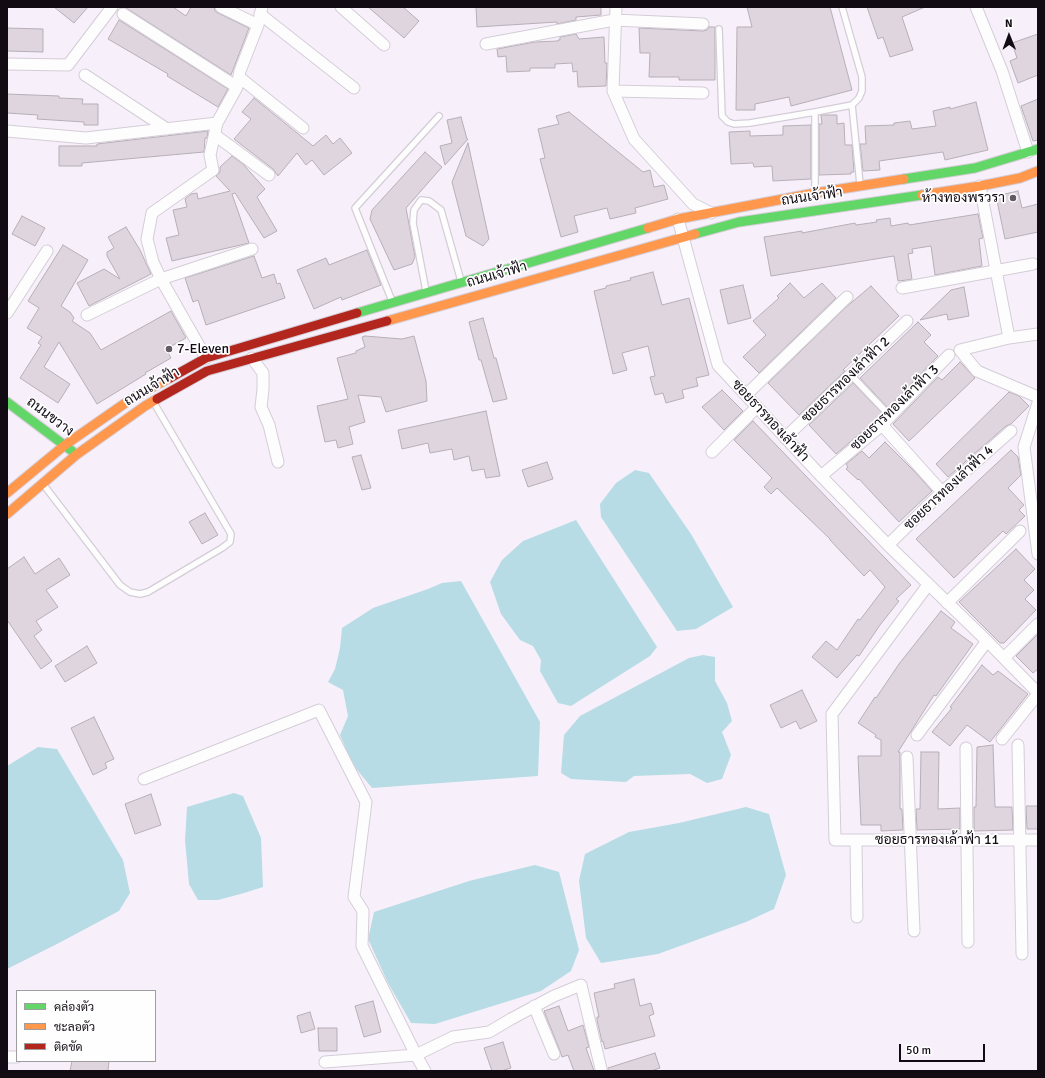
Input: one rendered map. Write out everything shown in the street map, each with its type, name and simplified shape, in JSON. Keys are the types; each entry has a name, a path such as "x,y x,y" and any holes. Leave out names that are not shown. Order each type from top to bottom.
{"main road":[{"name":"ถนนเจ้าฟ้า","path":"7,493 65,445 134,397 206,358 678,219 815,193 975,168 1033,151"},
{"name":"ถนนเจ้าฟ้า","path":"7,514 76,455 153,401 207,371 739,222 980,186 1020,178 1038,171"},
{"name":"ถนนขวาง","path":"7,402 65,445 76,455"}],"street":[{"path":"222,7 258,25"},
{"path":"341,7 384,45"},
{"path":"616,7 614,20 613,91 634,139 693,204 711,213"},
{"path":"976,7 1033,151"},
{"path":"7,64 68,65 108,9"},
{"path":"206,358 161,279 153,262 147,239 152,213 213,170 210,155 218,123 238,82 258,25 261,10 354,88"},
{"path":"123,14 238,82 303,128"},
{"path":"486,44 614,20 703,24"},
{"path":"85,75 167,129"},
{"path":"613,91 703,93"},
{"path":"7,131 86,138 218,123"},
{"path":"215,135 269,175"},
{"path":"980,186 1009,338"},
{"name":"ซอยธารทองเล้าฟ้า","path":"678,219 718,365 785,438 888,545 987,641 1038,694"},
{"path":"87,316 161,279 252,249"},
{"path":"7,313 47,251"},
{"path":"902,288 1033,264"},
{"path":"746,395 847,297"},
{"name":"ซอยธารทองเล้าฟ้า 2","path":"785,438 907,321"},
{"path":"1038,334 1009,338 960,350 977,371 1038,396"},
{"name":"ซอยธารทองเล้าฟ้า 3","path":"821,476 882,425 949,355"},
{"path":"252,358 263,373 264,389 261,407 269,425 278,462"},
{"path":"1038,403 1024,446 1038,554"},
{"path":"712,452 757,407"},
{"path":"882,425 942,492"},
{"name":"ซอยธารทองเล้าฟ้า 4","path":"888,545 942,492 1011,431"},
{"path":"947,602 1020,530"},
{"name":"ซอยธารทองเล้าฟ้า 11","path":"928,585 832,714 835,840 1038,840"},
{"path":"1004,658 1038,624"},
{"path":"917,735 987,641"},
{"path":"1002,739 1038,694"},
{"path":"144,779 319,710 366,802 354,897 363,911 362,946 425,1071"},
{"path":"1018,745 1022,954"},
{"path":"966,748 968,942"},
{"path":"906,757 914,931"},
{"path":"856,841 857,916"},
{"path":"325,1062 416,1055 452,1037 489,1032 534,1006 581,985 601,1069"},
{"path":"534,1006 554,1054"}],"lane":[{"path":"719,30 722,116 728,122 734,124 750,123 815,112 852,105 859,98 862,91 862,78 842,7"},
{"path":"852,105 861,186"},
{"path":"815,112 815,193"},
{"path":"393,302 354,208 439,116"},
{"path":"426,292 413,223 414,210 421,200 429,201 441,210 461,282"},
{"path":"851,375 890,416"},
{"path":"43,483 120,585 130,592 140,594 148,592 222,548 230,542 231,534 153,401"}],"water":[{"path":"635,470 649,473 691,534 733,607 696,629 677,631 601,517 600,504 616,483"},
{"path":"576,520 657,647 650,656 571,706 558,703 540,671 541,660 533,646 520,640 501,614 490,582 502,560 523,541"},
{"path":"461,581 540,722 538,776 372,788 353,765 340,735 348,716 343,690 328,682 335,669 340,648 342,628 373,608 442,583"},
{"path":"703,655 715,657 715,681 727,703 732,721 722,732 731,755 722,779 707,783 690,774 634,776 626,782 571,779 561,773 564,735 580,716 689,658"},
{"path":"38,747 57,749 123,860 130,893 119,911 7,969 7,766"},
{"path":"234,793 243,796 261,838 263,887 218,900 198,900 189,884 185,840 187,807"},
{"path":"746,807 769,814 786,875 774,909 746,922 658,954 601,963 586,938 579,881 585,854 629,832 679,823"},
{"path":"535,865 559,872 579,950 571,971 541,991 435,1024 411,1023 388,983 368,939 374,912 469,881"}],"building":[{"path":"54,7 88,7 74,23"},
{"path":"173,7 186,16 191,7 214,7 215,11 218,13 249,28 231,75 126,8"},
{"path":"368,7 403,7 419,21 404,38"},
{"path":"476,7 601,7 601,15 576,17 576,20 557,24 557,22 477,27"},
{"path":"747,7 830,7 852,90 791,106 789,97 755,104 755,110 736,110 737,27 752,27"},
{"path":"867,7 925,7 902,17 913,50 890,57 883,37 878,39"},
{"path":"119,20 228,89 218,107 167,76 168,74 108,39"},
{"path":"709,27 715,27 715,80 679,80 679,77 649,77 650,53 640,53 639,28 703,31 707,30"},
{"path":"7,28 43,29 43,52 7,51"},
{"path":"576,34 579,39 604,37 605,63 607,63 606,86 578,87 577,71 573,72 572,63 555,64 555,68 530,68 530,71 507,72 506,56 498,57 497,49 535,42 558,41 560,40 560,37"},
{"path":"1038,34 1038,75 1018,83 1010,61 1017,58 1012,43"},
{"path":"7,94 59,96 59,98 83,99 82,104 98,104 98,125 84,125 84,122 37,119 38,115 7,113"},
{"path":"254,98 313,146 326,135 333,144 340,138 352,153 324,175 312,160 306,165 297,153 278,176 273,169 234,139 251,119 242,112"},
{"path":"1038,99 1038,140 1033,141 1021,106"},
{"path":"976,102 988,150 945,160 943,152 879,161 880,170 863,171 860,144 866,144 865,126 894,125 894,123 910,121 912,129 936,126 933,111 950,107 950,109"},
{"path":"569,112 643,172 650,170 654,187 664,185 668,199 635,208 636,213 610,219 607,208 574,216 578,232 561,237 540,159 545,158 538,129 559,124 556,116"},
{"path":"821,115 837,115 837,124 844,123 845,145 852,145 854,172 851,172 851,174 819,175 819,124 822,124"},
{"path":"461,117 468,139 445,165 440,146 452,143 447,120"},
{"path":"811,125 811,179 773,181 772,166 754,167 753,163 731,164 729,132 750,131 750,136 783,135 783,126"},
{"path":"208,131 207,138 205,138 204,152 82,163 82,166 59,166 59,146 97,146 97,144"},
{"path":"468,143 489,239 483,246 466,236 452,182"},
{"path":"425,152 442,167 406,208 415,257 412,264 394,270 370,219 372,210"},
{"path":"232,156 243,164 265,189 257,197 277,231 264,238 235,193 232,194 249,243 172,261 166,238 179,235 173,210 187,207 185,199 191,194 197,193 198,199 230,191 216,176 220,172 220,167"},
{"path":"1018,191 1022,208 1038,204 1038,232 1005,239 996,196"},
{"path":"978,214 983,238 979,239 982,266 935,275 931,246 912,249 913,253 908,254 912,279 907,280 898,281 894,256 771,276 764,237 802,231 802,233 855,223 856,225 877,222 876,220 890,218 891,226 908,223 909,225"},
{"path":"22,216 45,228 35,246 12,234"},
{"path":"126,227 140,250 151,274 89,306 77,283 104,269 120,279 107,256 107,252 114,248 108,237"},
{"path":"63,245 88,260 61,306 70,312 74,318 72,321 90,333 101,350 171,311 186,338 166,349 171,358 97,404 59,342 44,367 70,384 58,403 20,378 41,345 38,343 42,337 27,328 39,308 28,301"},
{"path":"367,250 381,285 342,300 341,297 314,309 297,270 326,258 329,265"},
{"path":"254,256 262,278 274,274 277,284 280,283 285,298 206,325 198,300 193,302 185,278"},
{"path":"653,272 662,305 689,298 709,375 696,378 698,386 682,390 684,398 666,403 663,393 655,395 650,377 655,376 648,346 622,353 627,370 613,374 594,291 606,288 606,286 631,280 630,278"},
{"path":"790,283 804,298 822,283 836,298 759,373 743,357 766,335 753,321 779,298 777,296"},
{"path":"743,285 751,318 728,324 720,290"},
{"path":"871,286 899,316 799,415 768,383 845,308"},
{"path":"964,287 969,316 948,320 947,314 920,320 951,290"},
{"path":"483,318 507,399 493,402 481,360 479,360 469,322"},
{"path":"918,322 931,335 924,342 938,356 888,408 860,378"},
{"path":"414,336 426,381 427,401 386,412 381,397 358,395 365,422 349,427 353,444 338,448 336,440 325,442 317,406 348,399 337,358 356,353 356,351 365,347 362,337 402,339"},
{"path":"960,362 975,378 909,441 893,424 938,377 942,380"},
{"path":"853,383 883,414 836,454 809,425"},
{"path":"722,390 743,411 724,430 702,407"},
{"path":"1009,392 1019,396 1029,406 1011,424 1006,426 948,477 936,464"},
{"path":"486,411 500,476 486,478 484,469 472,471 469,456 454,460 452,449 430,453 428,443 402,449 398,430"},
{"path":"753,421 911,585 896,599 899,601 880,625 859,656 857,655 837,678 812,657 826,641 837,650 858,619 860,620 885,587 870,570 864,576 830,539 777,488 771,494 764,487 772,478 734,440"},
{"path":"885,442 932,491 899,522 859,479 858,480 846,469 848,467 846,464 862,451 869,458"},
{"path":"1011,450 1018,457 1021,475 1008,488 1024,505 1019,510 1025,516 1006,534 1003,531 954,578 916,539"},
{"path":"361,455 371,488 362,490 352,457"},
{"path":"547,462 553,479 528,487 522,470"},
{"path":"205,513 218,535 202,544 189,522"},
{"path":"1016,549 1035,569 1024,580 1034,590 1025,599 1036,610 1004,643 1000,643 959,602"},
{"path":"24,557 35,574 59,558 70,575 46,590 58,607 36,621 42,630 34,636 52,661 41,669 7,620 7,569"},
{"path":"941,611 955,622 951,628 973,644 936,696 934,695 898,752 900,752 900,809 902,809 903,830 881,831 881,825 861,825 858,756 881,756 881,740 858,723 899,664"},
{"path":"1038,634 1038,669 1033,673 1016,656"},
{"path":"87,646 97,663 65,682 55,666"},
{"path":"982,665 993,675 998,671 1028,694 990,742 967,725 950,746 932,732 952,708 950,707"},
{"path":"802,690 817,721 800,729 796,721 781,728 770,705"},
{"path":"94,717 114,759 105,763 107,768 93,775 71,728"},
{"path":"993,745 995,807 1012,807 1013,830 974,831 977,747"},
{"path":"921,752 939,752 938,809 960,808 960,829 917,830 916,809 920,809"},
{"path":"151,794 161,825 135,834 125,804"},
{"path":"1027,806 1038,806 1038,829 1027,829"},
{"path":"634,979 640,1006 651,1003 654,1014 649,1016 655,1036 605,1049 597,1020 597,1017 599,1017 594,993 615,988 614,984"},
{"path":"373,1001 381,1032 364,1037 355,1006"},
{"path":"559,1006 568,1031 583,1025 589,1047 586,1048 594,1071 574,1071 568,1055 562,1057 544,1011"},
{"path":"310,1012 315,1029 301,1033 297,1016"},
{"path":"318,1028 337,1028 337,1051 319,1051"},
{"path":"503,1042 511,1068 501,1071 492,1071 484,1048"},
{"path":"655,1053 660,1068 651,1071 608,1071 608,1068"},
{"path":"72,1062 109,1062 108,1071 70,1071"}],"traffic: fast":[{"path":"904,179 975,168 1038,149"},
{"path":"695,234 739,222 922,195"},
{"path":"357,313 648,228"},
{"path":"7,402 72,451"}],"traffic: slow":[{"path":"922,195 1020,178 1038,171"},
{"path":"648,228 678,219 815,193 904,179"},
{"path":"387,321 695,234"},
{"path":"7,493 65,445 134,397 170,378"},
{"path":"7,514 76,455 157,399"}],"traffic: jam":[{"path":"170,378 206,358 357,313"},
{"path":"157,399 207,371 387,321"}],"place":[{"name":"ห้างทองพรวรา","path":"1013,198"},
{"name":"7-Eleven","path":"169,349"}]}
